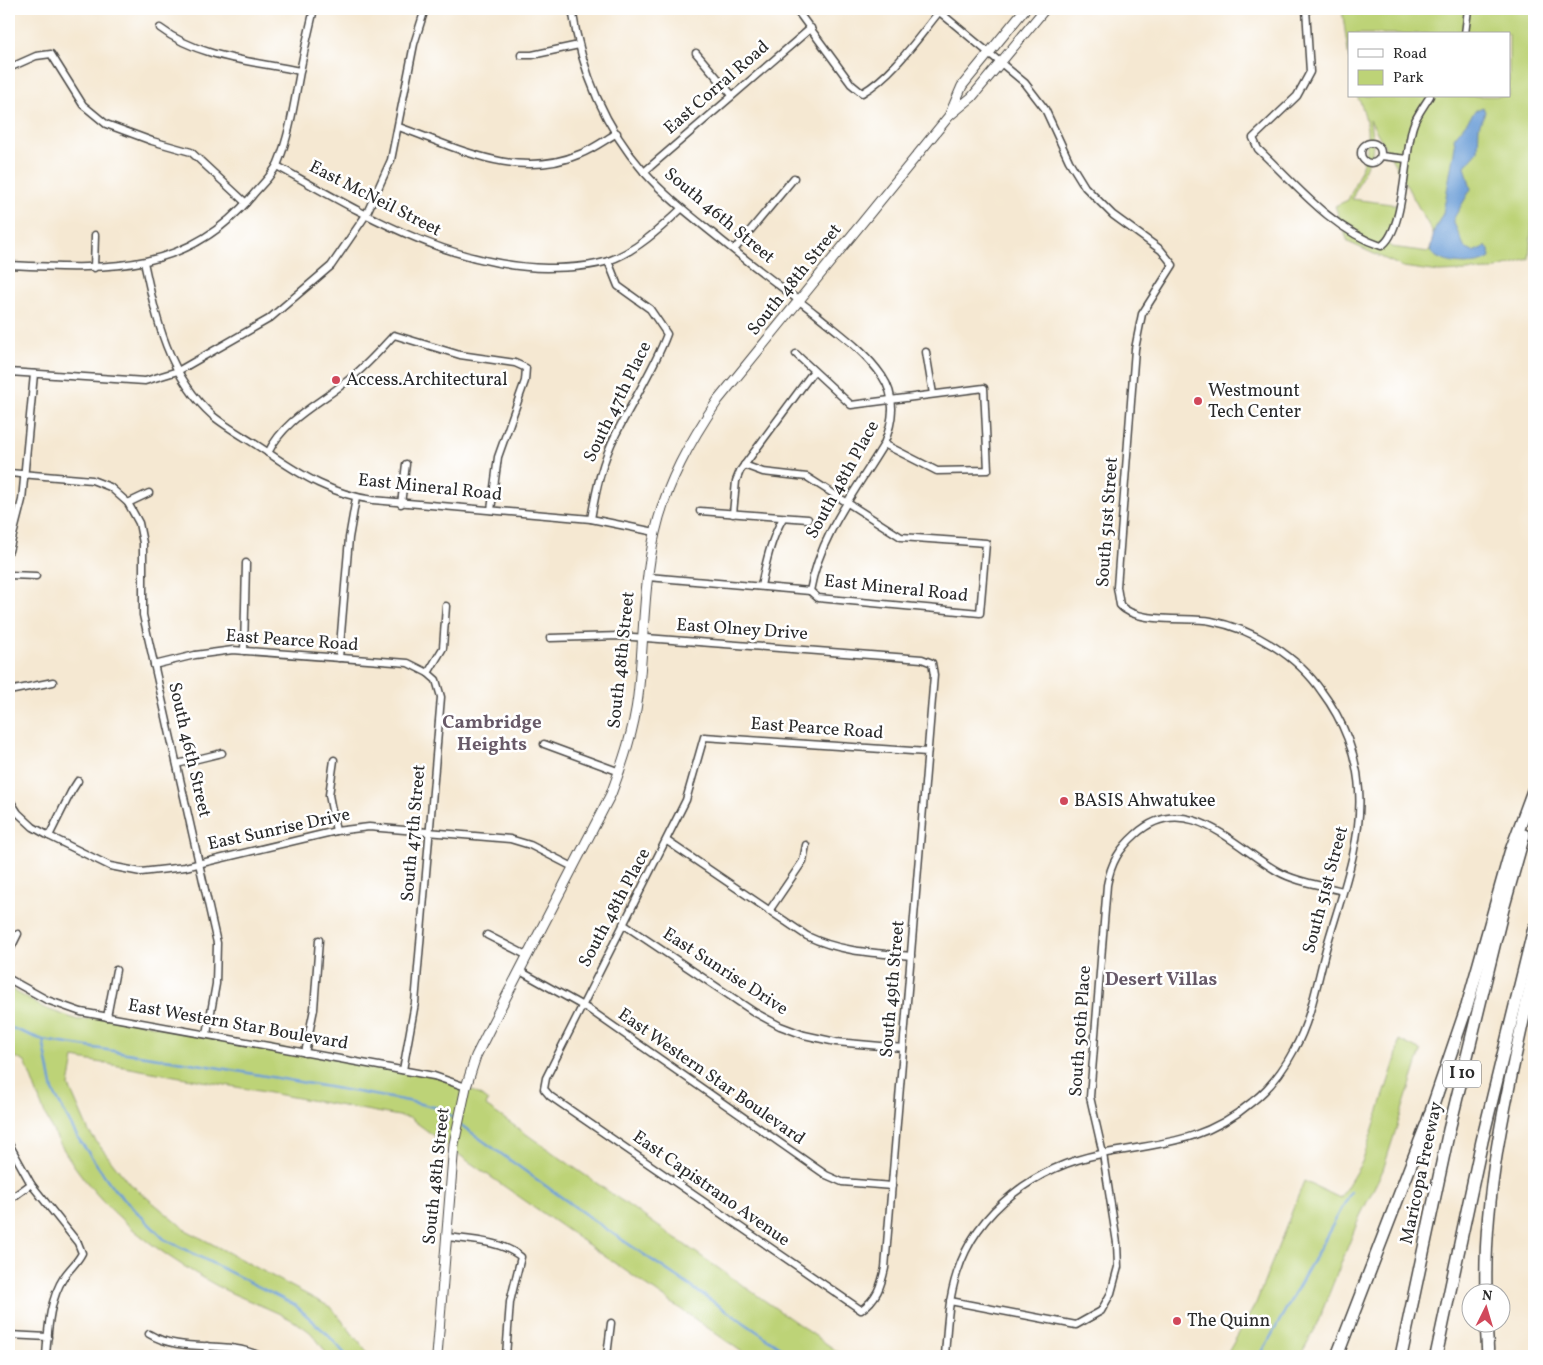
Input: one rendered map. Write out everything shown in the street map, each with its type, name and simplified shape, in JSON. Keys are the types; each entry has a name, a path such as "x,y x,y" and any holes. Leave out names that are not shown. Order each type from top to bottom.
{"highway":[{"path":"1337,1356 1430,1114 1467,1006 1510,853 1534,788"},
{"name":"Maricopa Freeway","path":"1401,1356 1449,1130 1503,909 1534,795"},
{"name":"I 10","path":"1436,1356 1482,1141 1534,928"},
{"path":"1486,1282 1488,1222 1498,1146 1534,970"},
{"path":"1487,1332 1488,1356"}],"main road":[{"name":"South 48th Street","path":"949,116 962,86 1025,9"},
{"name":"South 48th Street","path":"436,1356 456,1132 466,1086 476,1056 611,794 620,772 633,726 648,577 655,532 676,470 702,422 718,400 949,116 972,97 1045,9"}],"street":[{"path":"9,265 94,268 144,262 196,244 227,223 246,204 277,166 293,116 300,71 314,9"},
{"name":"South 46th Street","path":"572,9 579,45 591,87 617,133 644,172 682,209 799,301"},
{"path":"796,9 851,84 862,93 873,86 909,50 938,10 1001,63"},
{"path":"1306,9 1310,72 1297,96 1253,138 1258,149 1324,211 1371,243 1381,246 1394,228 1412,128 1429,98"},
{"path":"1465,32 1468,9"},
{"path":"9,372 145,381 178,370 270,318 331,266 366,215 391,160 414,44 424,12"},
{"path":"160,28 196,50 300,71"},
{"name":"East Corral Road","path":"644,172 810,28"},
{"path":"521,55 532,55 579,45"},
{"path":"696,53 732,95"},
{"path":"9,68 36,56 51,54 83,105 106,124 152,141 191,152 246,204"},
{"name":"South 51st Street","path":"944,1356 950,1301 958,1269 969,1246 985,1222 1003,1203 1043,1174 1084,1158 1170,1143 1197,1136 1230,1118 1265,1090 1295,1048 1308,1013 1357,836 1360,792 1352,750 1341,722 1322,690 1310,676 1288,658 1253,635 1208,621 1132,615 1120,605 1117,596 1135,349 1142,314 1173,265 1161,250 1114,215 1085,187 1069,161 1045,109 1025,84 1001,63"},
{"path":"399,127 496,162 539,166 582,154 617,133"},
{"path":"1381,156 1407,160"},
{"name":"East McNeil Street","path":"277,166 366,215 428,244 471,258 515,267 565,268 608,261 650,238 682,209"},
{"path":"734,250 794,178"},
{"path":"94,235 94,268"},
{"name":"South 47th Place","path":"591,519 597,481 615,435 660,354 667,334 650,309 618,286 608,261"},
{"name":"East Mineral Road","path":"144,262 158,327 166,349 200,402 214,416 310,481 356,498 401,504 591,519 655,532"},
{"name":"South 48th Place","path":"799,301 853,344 882,376 892,401 893,418 884,444 846,502 820,552 810,591"},
{"path":"268,453 273,442 289,424 308,408 353,377 394,335 460,355 515,363 526,368 525,381 498,457 491,510"},
{"path":"926,352 934,394"},
{"path":"796,354 813,372 851,405 984,388 988,470 936,471 884,444"},
{"path":"733,514 736,481 744,464 813,372"},
{"path":"9,551 22,500 34,374"},
{"path":"401,504 406,464"},
{"path":"744,464 763,472 806,476 846,502"},
{"path":"9,473 92,480 110,487 128,503 149,493"},
{"path":"339,658 348,538 356,498"},
{"name":"East Mineral Road","path":"648,577 810,591 818,598 980,613 986,543 901,537 846,502"},
{"name":"South 46th Street","path":"128,503 139,523 143,543 142,615 212,916 218,961 207,1034"},
{"path":"700,511 808,519"},
{"path":"761,586 768,556 783,518"},
{"path":"244,651 246,564"},
{"path":"9,574 36,576"},
{"path":"428,674 443,648 446,606"},
{"name":"East Olney Drive","path":"550,638 600,635 922,659 932,663"},
{"name":"East Pearce Road","path":"154,665 213,651 244,651 408,663 428,674"},
{"name":"South 49th Street","path":"861,1310 870,1304 878,1293 882,1280 892,1186 934,674 932,663"},
{"name":"South 47th Street","path":"403,1070 415,1003 441,697 436,680 428,674"},
{"path":"9,691 53,682"},
{"name":"South 48th Place","path":"544,1090 546,1078 581,1005 667,841 686,800 704,737"},
{"name":"East Pearce Road","path":"704,737 927,752"},
{"path":"544,744 620,772"},
{"path":"177,764 222,753"},
{"path":"334,760 329,795 336,831"},
{"path":"49,836 78,781"},
{"name":"East Sunrise Drive","path":"9,799 18,813 33,827 49,836 110,866 141,872 185,867 336,831 369,826 510,839 530,845 573,867"},
{"name":"South 50th Place","path":"950,1301 1067,1324 1084,1322 1101,1311 1111,1294 1118,1258 1103,1154 1090,1097 1110,868 1126,842 1139,831 1159,821 1183,818 1196,820 1230,838 1277,871 1342,892"},
{"path":"667,841 769,912 827,946 847,950 911,956"},
{"path":"769,912 803,861 806,845"},
{"name":"East Sunrise Drive","path":"624,924 754,1012 780,1026 804,1036 836,1042 903,1048"},
{"path":"9,952 18,934"},
{"path":"488,935 528,956"},
{"path":"305,1053 314,1009 319,940"},
{"path":"106,1017 116,970"},
{"name":"East Western Star Boulevard","path":"520,971 581,1005 826,1175 842,1182 892,1186"},
{"name":"East Western Star Boulevard","path":"9,979 65,1007 106,1017 403,1070 434,1076 466,1086"},
{"name":"East Capistrano Avenue","path":"544,1090 550,1096 861,1310"},
{"path":"9,1144 31,1184 78,1244 82,1253 77,1264 65,1276 57,1290 46,1356"},
{"path":"9,1200 31,1184"},
{"path":"447,1237 480,1240 514,1251 521,1257 510,1302 506,1356"},
{"path":"607,1356 611,1322"},
{"path":"149,1334 162,1342 240,1349 260,1356"},
{"path":"9,1335 48,1338"},
{"path":"206,1356 207,1346"}],"green space":[{"path":"1342,9 1534,9 1534,201 1529,259 1491,270 1439,272 1403,267 1348,242 1335,206 1348,200 1363,161 1367,136 1363,110 1358,98 1510,98 1510,32 1348,32 1348,52","holes":["1370,120 1434,235 1429,252 1391,247 1386,242 1399,205 1352,199 1372,153 1373,144"]},
{"path":"9,988 44,1008 78,1020 107,1017 434,1076 466,1087 488,1100 486,1106 844,1356 748,1356 465,1159 410,1118 74,1058 69,1086 89,1132 127,1181 186,1230 332,1308 370,1356 328,1356 313,1335 301,1325 279,1313 221,1288 195,1273 146,1240 103,1202 84,1180 52,1129 25,1062 9,1054"},
{"path":"1399,1040 1421,1051 1383,1170 1360,1216 1315,1329 1300,1356 1226,1356 1256,1303 1304,1181 1340,1198 1362,1162 1396,1058"}],"water":[{"path":"1483,107 1485,112 1479,126 1478,151 1465,166 1471,189 1454,218 1454,223 1465,248 1473,252 1486,246 1489,250 1490,258 1476,263 1458,264 1434,256 1430,251 1434,231 1443,213 1455,146 1454,138 1476,110"}],"waterway":[{"path":"9,1027 43,1040 197,1064 408,1101 442,1109 457,1121"},
{"path":"43,1040 53,1091 78,1138 114,1189 164,1239 295,1305 327,1334 347,1356"},
{"path":"461,1125 596,1222 793,1356"},
{"path":"1260,1356 1351,1192"}],"place":[{"name":"Access.Architectural","path":"336,380"},
{"name":"Westmount Tech Center","path":"1198,401"},
{"name":"BASIS Ahwatukee","path":"1064,801"},
{"name":"The Quinn","path":"1177,1321"}],"district":[{"name":"Cambridge Heights","path":"492,734"},
{"name":"Desert Villas","path":"1161,980"}]}
